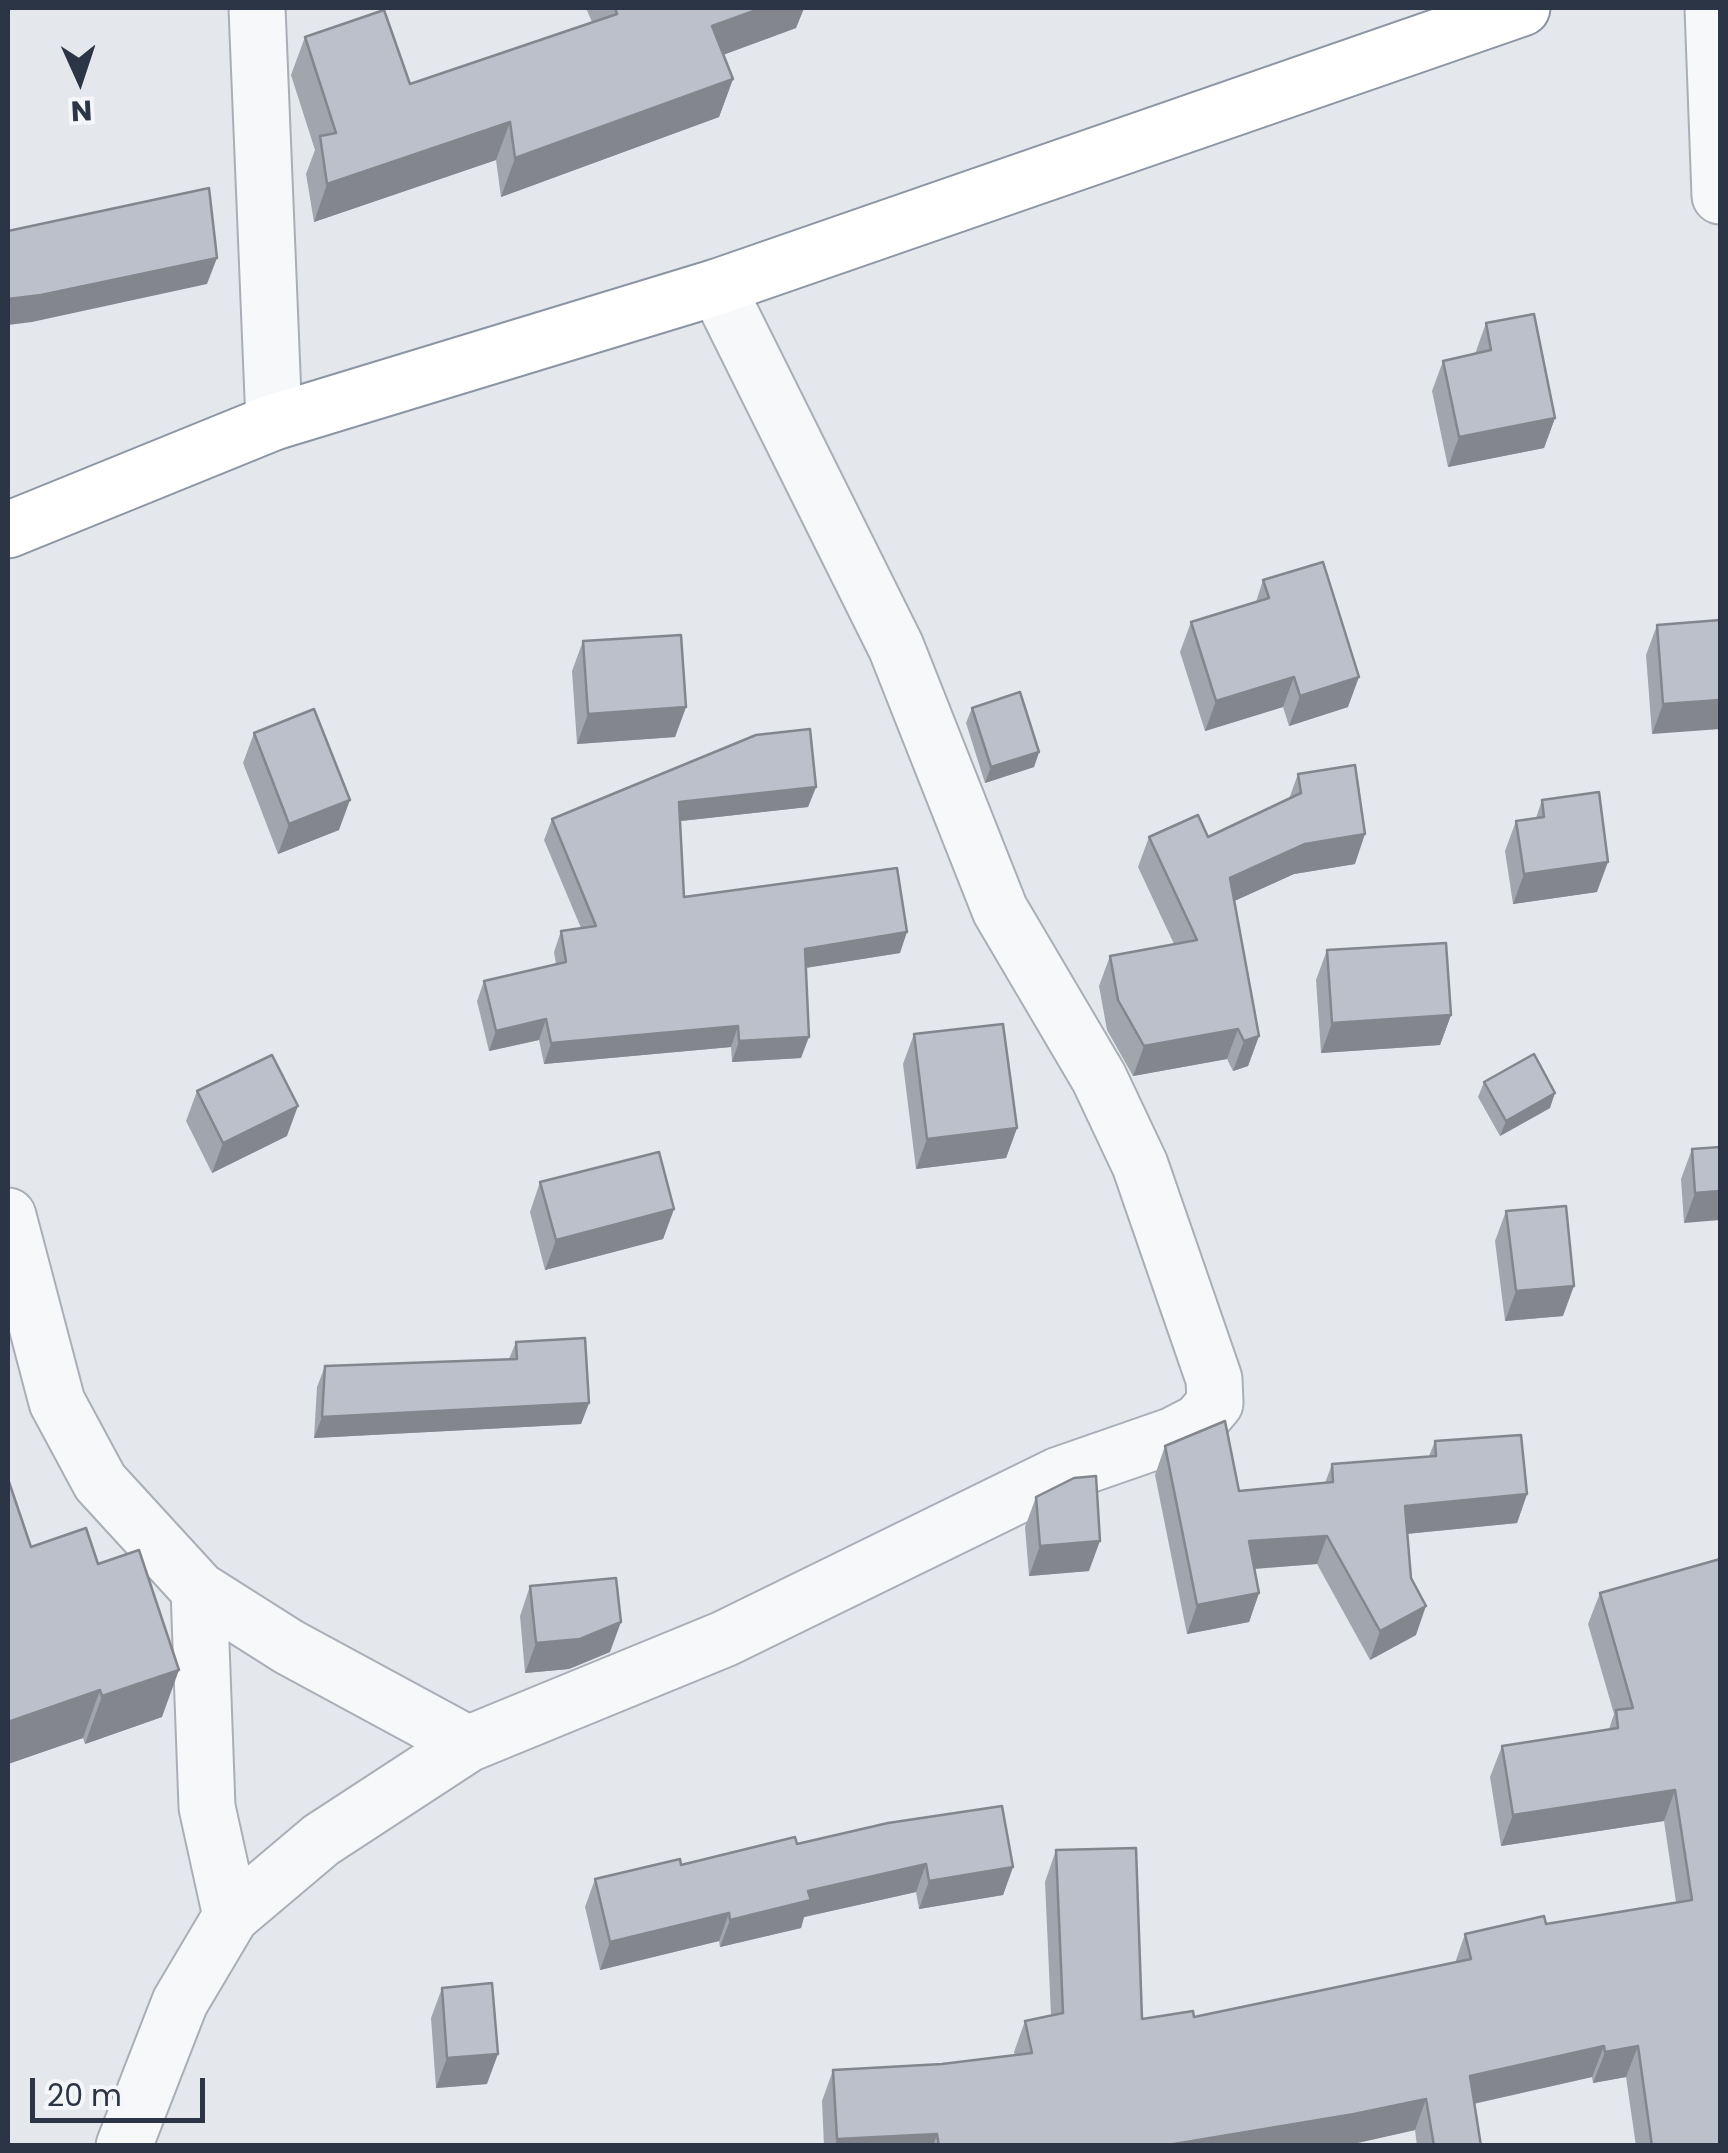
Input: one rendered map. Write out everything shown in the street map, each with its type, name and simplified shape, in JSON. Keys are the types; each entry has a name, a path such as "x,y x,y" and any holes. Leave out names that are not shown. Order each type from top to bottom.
{"highway":[{"path":"8,530 274,422 718,287 1522,8"}],"street":[{"path":"258,8 274,422"},
{"path":"1712,8 1720,196"},
{"path":"124,2146 180,2002 231,1916 322,1840 468,1744 724,1640 1058,1476 1174,1436 1200,1422 1216,1403 1214,1379 1140,1164 1099,1078 1000,910 896,647 718,287"},
{"path":"8,1216 57,1402 100,1482 199,1590 306,1656 468,1744"},
{"path":"199,1590 207,1807 231,1916"}],"building":[{"path":"615,8 762,8 712,26 733,79 515,158 510,122 327,184 320,136 336,133 305,37 384,10 410,84 617,14"},
{"path":"209,188 217,258 8,299 8,231"},
{"path":"1534,314 1555,418 1459,437 1443,361 1491,350 1486,323"},
{"path":"1323,562 1359,677 1300,696 1294,677 1216,701 1191,622 1269,598 1263,580"},
{"path":"1720,620 1720,700 1663,704 1657,625"},
{"path":"681,635 686,707 588,714 583,641"},
{"path":"1020,692 1039,752 991,767 972,708"},
{"path":"314,709 350,800 289,824 254,733"},
{"path":"810,729 816,787 679,802 684,897 897,868 907,932 805,949 809,1037 739,1041 738,1026 551,1043 546,1019 496,1031 484,981 566,962 561,931 596,926 552,819 756,735"},
{"path":"1355,765 1365,834 1305,844 1230,878 1259,1036 1244,1041 1238,1029 1144,1046 1118,1000 1110,956 1197,940 1149,837 1198,815 1208,837 1301,793 1298,774"},
{"path":"1599,792 1608,862 1524,874 1516,821 1544,817 1542,800"},
{"path":"1446,943 1451,1015 1332,1023 1327,950"},
{"path":"1003,1024 1017,1128 927,1139 914,1034"},
{"path":"1534,1054 1555,1093 1506,1121 1484,1082"},
{"path":"272,1055 298,1106 223,1143 197,1091"},
{"path":"1720,1147 1720,1191 1695,1193 1692,1149"},
{"path":"659,1152 674,1209 556,1240 540,1182"},
{"path":"1566,1206 1574,1286 1516,1291 1506,1211"},
{"path":"585,1338 589,1403 322,1417 325,1366 517,1359 516,1342"},
{"path":"1225,1421 1239,1491 1333,1482 1332,1464 1436,1456 1435,1441 1521,1435 1527,1494 1405,1506 1411,1578 1426,1606 1380,1631 1327,1536 1249,1541 1259,1593 1197,1605 1165,1446"},
{"path":"1096,1476 1100,1541 1040,1546 1036,1497 1074,1478"},
{"path":"8,1479 31,1547 86,1528 98,1564 139,1550 179,1670 102,1696 100,1690 8,1722"},
{"path":"1720,1559 1720,2146 1652,2146 1638,2046 1605,2052 1604,2046 1470,2076 1481,2146 1434,2146 1426,2099 1162,2146 939,2146 937,2134 837,2139 833,2070 942,2064 1032,2053 1025,2021 1063,2013 1056,1850 1136,1848 1142,2019 1193,2011 1194,2017 1471,1959 1465,1934 1544,1916 1546,1924 1692,1900 1675,1790 1513,1815 1502,1746 1618,1728 1616,1710 1633,1708 1600,1593"},
{"path":"616,1578 621,1622 580,1639 536,1643 530,1586"},
{"path":"1002,1806 1013,1867 929,1881 926,1864 808,1891 811,1900 730,1920 729,1913 610,1942 595,1879 680,1859 681,1865 795,1837 797,1844 888,1823"},
{"path":"492,1983 498,2054 447,2058 442,1988"}]}
